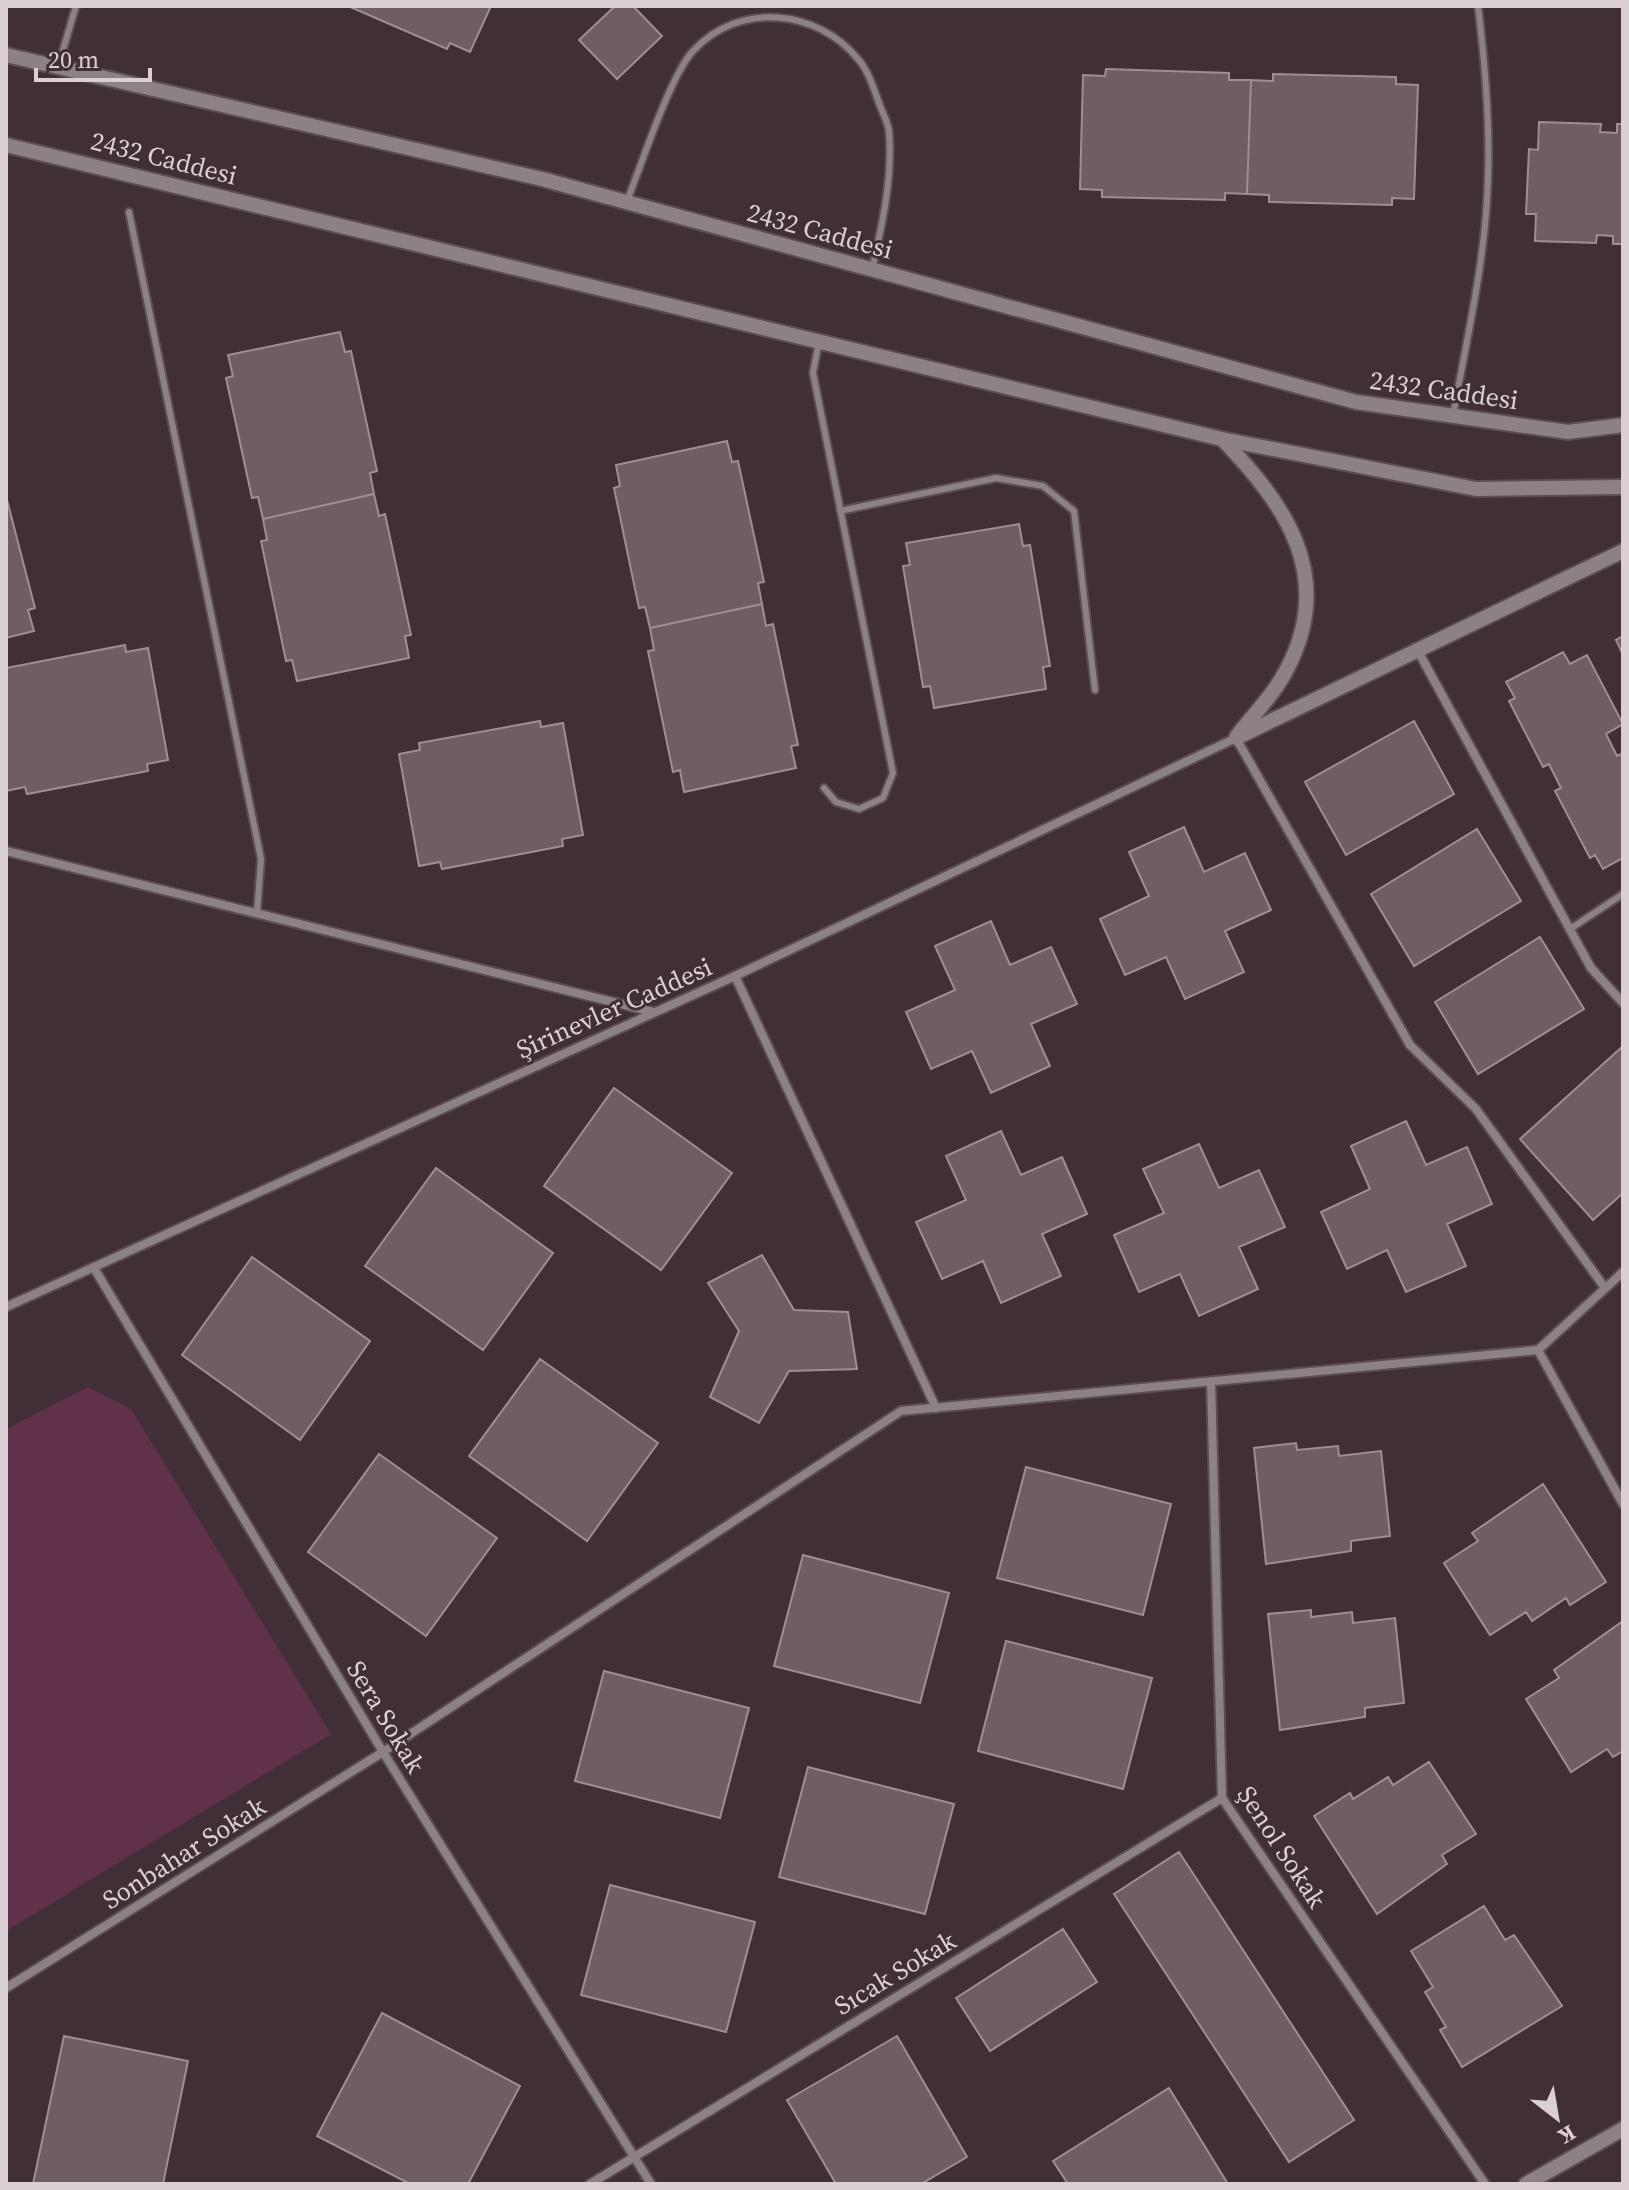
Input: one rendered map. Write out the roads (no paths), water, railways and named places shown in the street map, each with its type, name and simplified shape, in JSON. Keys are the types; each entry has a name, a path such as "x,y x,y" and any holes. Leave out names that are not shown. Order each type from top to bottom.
{"street":[{"name":"2432 Caddesi","path":"6,55 527,176 1356,402 1568,432 1623,425"},
{"name":"2432 Caddesi","path":"6,145 1222,439 1476,489 1623,487"},
{"path":"1222,439 1262,480 1289,521 1303,566 1305,623 1288,668 1236,738"},
{"path":"1236,738 1623,551"},
{"path":"1418,651 1591,968 1623,1003"},
{"path":"1236,738 1410,1045 1476,1109 1605,1288"},
{"name":"Şirinevler Caddesi","path":"6,1307 735,976 1236,738"},
{"path":"6,851 653,1012"},
{"path":"735,976 936,1408"},
{"name":"Sera Sokak","path":"94,1268 383,1752 651,2184"},
{"path":"1623,1272 1538,1350 1623,1504"},
{"name":"Sonbahar Sokak","path":"6,1988 383,1752 901,1411 1538,1350"},
{"name":"Şenol Sokak","path":"1211,1381 1222,1798 1485,2184"},
{"name":"Sıcak Sokak","path":"590,2184 1222,1798"},
{"path":"1526,2184 1623,2129"}],"lane":[{"path":"58,67 76,6"},
{"path":"1453,416 1475,290 1488,181 1487,95 1478,6"},
{"path":"627,203 678,75 692,51 717,32 746,19 775,16 804,20 834,35 861,61 889,129 888,194 872,270"},
{"path":"129,212 261,859 257,913"},
{"path":"819,341 813,373 893,773 883,798 859,809 836,802 824,788"},
{"path":"840,511 996,478 1028,481 1060,497 1074,511 1095,690"},
{"path":"1570,929 1623,894"}]}
